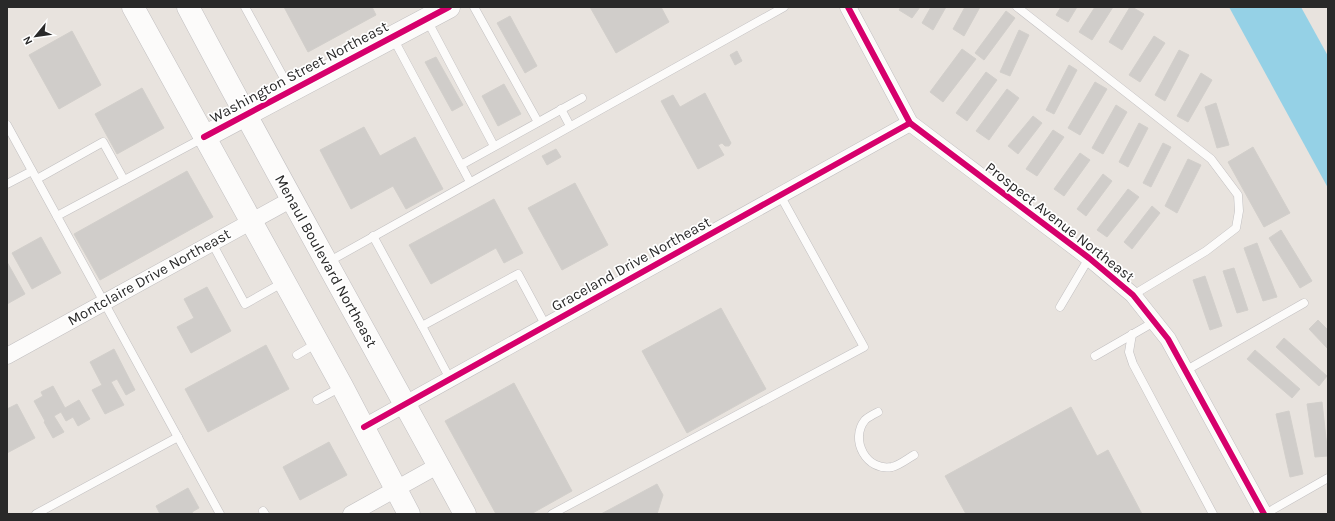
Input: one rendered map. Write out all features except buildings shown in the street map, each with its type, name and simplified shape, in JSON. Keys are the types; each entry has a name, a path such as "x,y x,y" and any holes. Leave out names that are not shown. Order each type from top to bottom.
{"main road":[{"path":"133,7 342,386 395,490 409,514"},
{"name":"Menaul Boulevard Northeast","path":"188,7 245,115 406,404 465,514"},
{"name":"Washington Street Northeast","path":"204,137 448,7"}],"street":[{"name":"Prospect Avenue Northeast","path":"852,8 910,123 1089,258 1133,295 1168,339 1264,514"},
{"name":"Graceland Drive Northeast","path":"364,427 910,123"},
{"name":"Montclaire Drive Northeast","path":"7,356 292,199"},
{"path":"351,514 439,465"}],"lane":[{"path":"245,7 291,91"},
{"path":"474,7 538,122"},
{"path":"327,262 784,7"},
{"path":"1016,7 1211,159 1238,195 1239,211 1236,228 1206,251 1133,295"},
{"path":"426,19 494,146"},
{"path":"392,37 470,182"},
{"path":"461,165 582,98"},
{"path":"561,109 570,126"},
{"path":"7,125 220,514"},
{"path":"57,216 204,137"},
{"path":"37,179 103,142 124,180"},
{"path":"7,184 32,171"},
{"path":"552,514 864,347 780,196"},
{"path":"373,236 450,379"},
{"path":"212,242 245,304 284,282"},
{"path":"1060,307 1089,258"},
{"path":"422,326 518,274 546,326"},
{"path":"1185,371 1304,303"},
{"path":"1095,356 1154,322"},
{"path":"1132,334 1129,352 1133,364 1213,514"},
{"path":"297,356 318,343"},
{"path":"317,400 342,386"},
{"path":"878,412 865,420 859,432 862,452 870,462 880,467 892,467 914,455"},
{"path":"36,514 178,437"},
{"path":"1264,514 1328,478"}],"water":[{"path":"1229,7 1301,7 1328,56 1328,188"}],"cycle path":[{"path":"204,137 449,7"},
{"path":"848,7 910,123 1089,258 1133,295 1168,339 1264,514"},
{"path":"364,427 910,123"}]}
